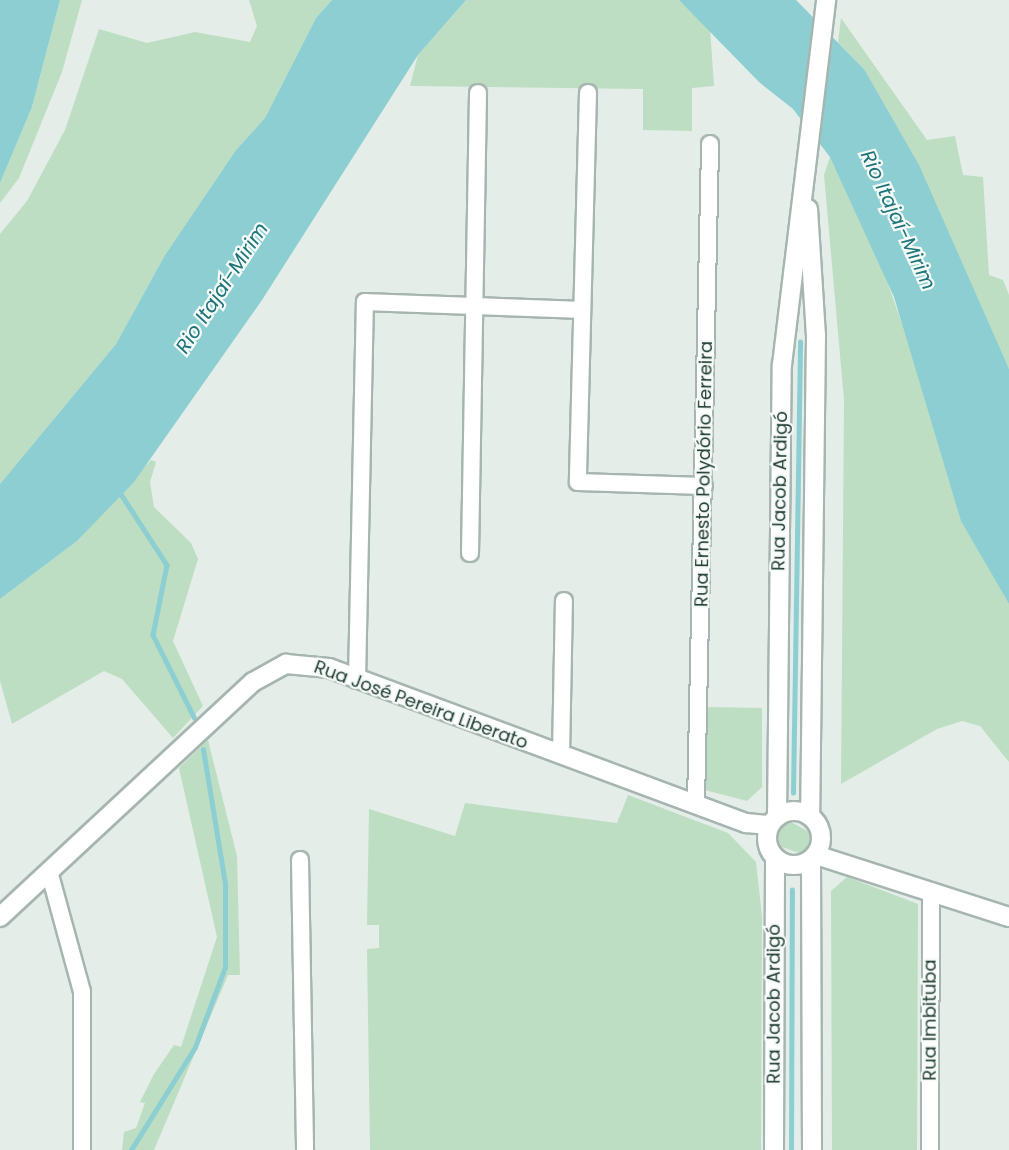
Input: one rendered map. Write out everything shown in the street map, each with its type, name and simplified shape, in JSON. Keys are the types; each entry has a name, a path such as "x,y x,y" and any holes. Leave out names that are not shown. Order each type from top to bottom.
{"main road":[{"name":"Rua Jacob Ardigó","path":"773,821 782,364 826,0"},
{"name":"Rua Jacob Ardigó","path":"805,166 816,335 810,816"},
{"name":"Rua José Pereira Liberato","path":"0,917 272,668 314,665 747,823 773,821"},
{"path":"843,860 822,837 810,816 797,811 773,821 771,851 796,866 814,858 843,860 1009,916"},
{"name":"Rua José Pereira Liberato","path":"747,823 771,851"},
{"path":"814,858 822,837"},
{"name":"Rua Jacob Ardigó","path":"771,851 774,1150"},
{"name":"Rua Jacob Ardigó","path":"812,1150 814,858"}],"street":[{"path":"470,554 478,93"},
{"path":"588,93 578,482 704,486"},
{"name":"Rua Ernesto Polydório Ferreira","path":"696,804 710,144"},
{"path":"357,680 365,302 582,310"},
{"path":"561,755 564,601"},
{"path":"300,860 305,1150"},
{"path":"49,871 82,992 82,1150"},
{"name":"Rua Imbituba","path":"930,1150 931,891"}],"green space":[{"path":"60,0 82,0 62,72 19,178 0,203 0,183 32,107"},
{"path":"249,0 332,0 316,18 265,118 236,150 165,255 116,344 0,484 0,234 27,201 65,130 99,29 147,43 195,32 250,42 257,26"},
{"path":"466,0 679,0 710,28 714,86 692,88 692,131 643,130 643,89 410,86 418,55"},
{"path":"841,18 927,140 955,136 963,175 983,177 989,275 1003,280 1009,295 1009,369 864,69 838,42"},
{"path":"830,157 871,236 917,366 961,520 1009,604 1009,762 980,726 962,721 937,729 841,784 844,400 824,175"},
{"path":"151,460 156,462 150,482 154,507 191,543 198,559 173,641 203,706 173,738 122,679 104,671 12,724 0,681 0,599 77,541"},
{"path":"705,707 762,708 762,787 747,801 705,790"},
{"path":"208,740 237,856 240,975 228,975 154,1150 122,1150 124,1132 136,1128 145,1103 140,1102 154,1074 174,1045 181,1047 217,937 179,768"},
{"path":"628,795 728,833 756,862 762,916 761,1150 370,1150 367,949 379,948 379,925 367,925 369,809 455,836 465,803 617,823"},
{"path":"785,819 817,836 816,848 808,856 773,844 774,829"},
{"path":"847,877 918,904 917,1150 832,1150 831,891"}],"water":[{"path":"0,0 60,0 32,107 0,183"},
{"name":"Rio Itajaí-Mirim","path":"332,0 466,0 418,55 262,300 134,482 77,541 0,599 0,484 116,344 165,255 236,150 265,118 316,18"},
{"name":"Rio Itajaí-Mirim","path":"679,0 796,0 864,69 919,165 1009,369 1009,604 961,521 894,297 830,157 793,109 759,82"}],"waterway":[{"path":"793,793 800,342"},
{"path":"119,491 167,565 153,635 194,717"},
{"path":"131,1150 195,1047 225,967 225,884 203,750"},
{"path":"791,1150 792,890"}]}
